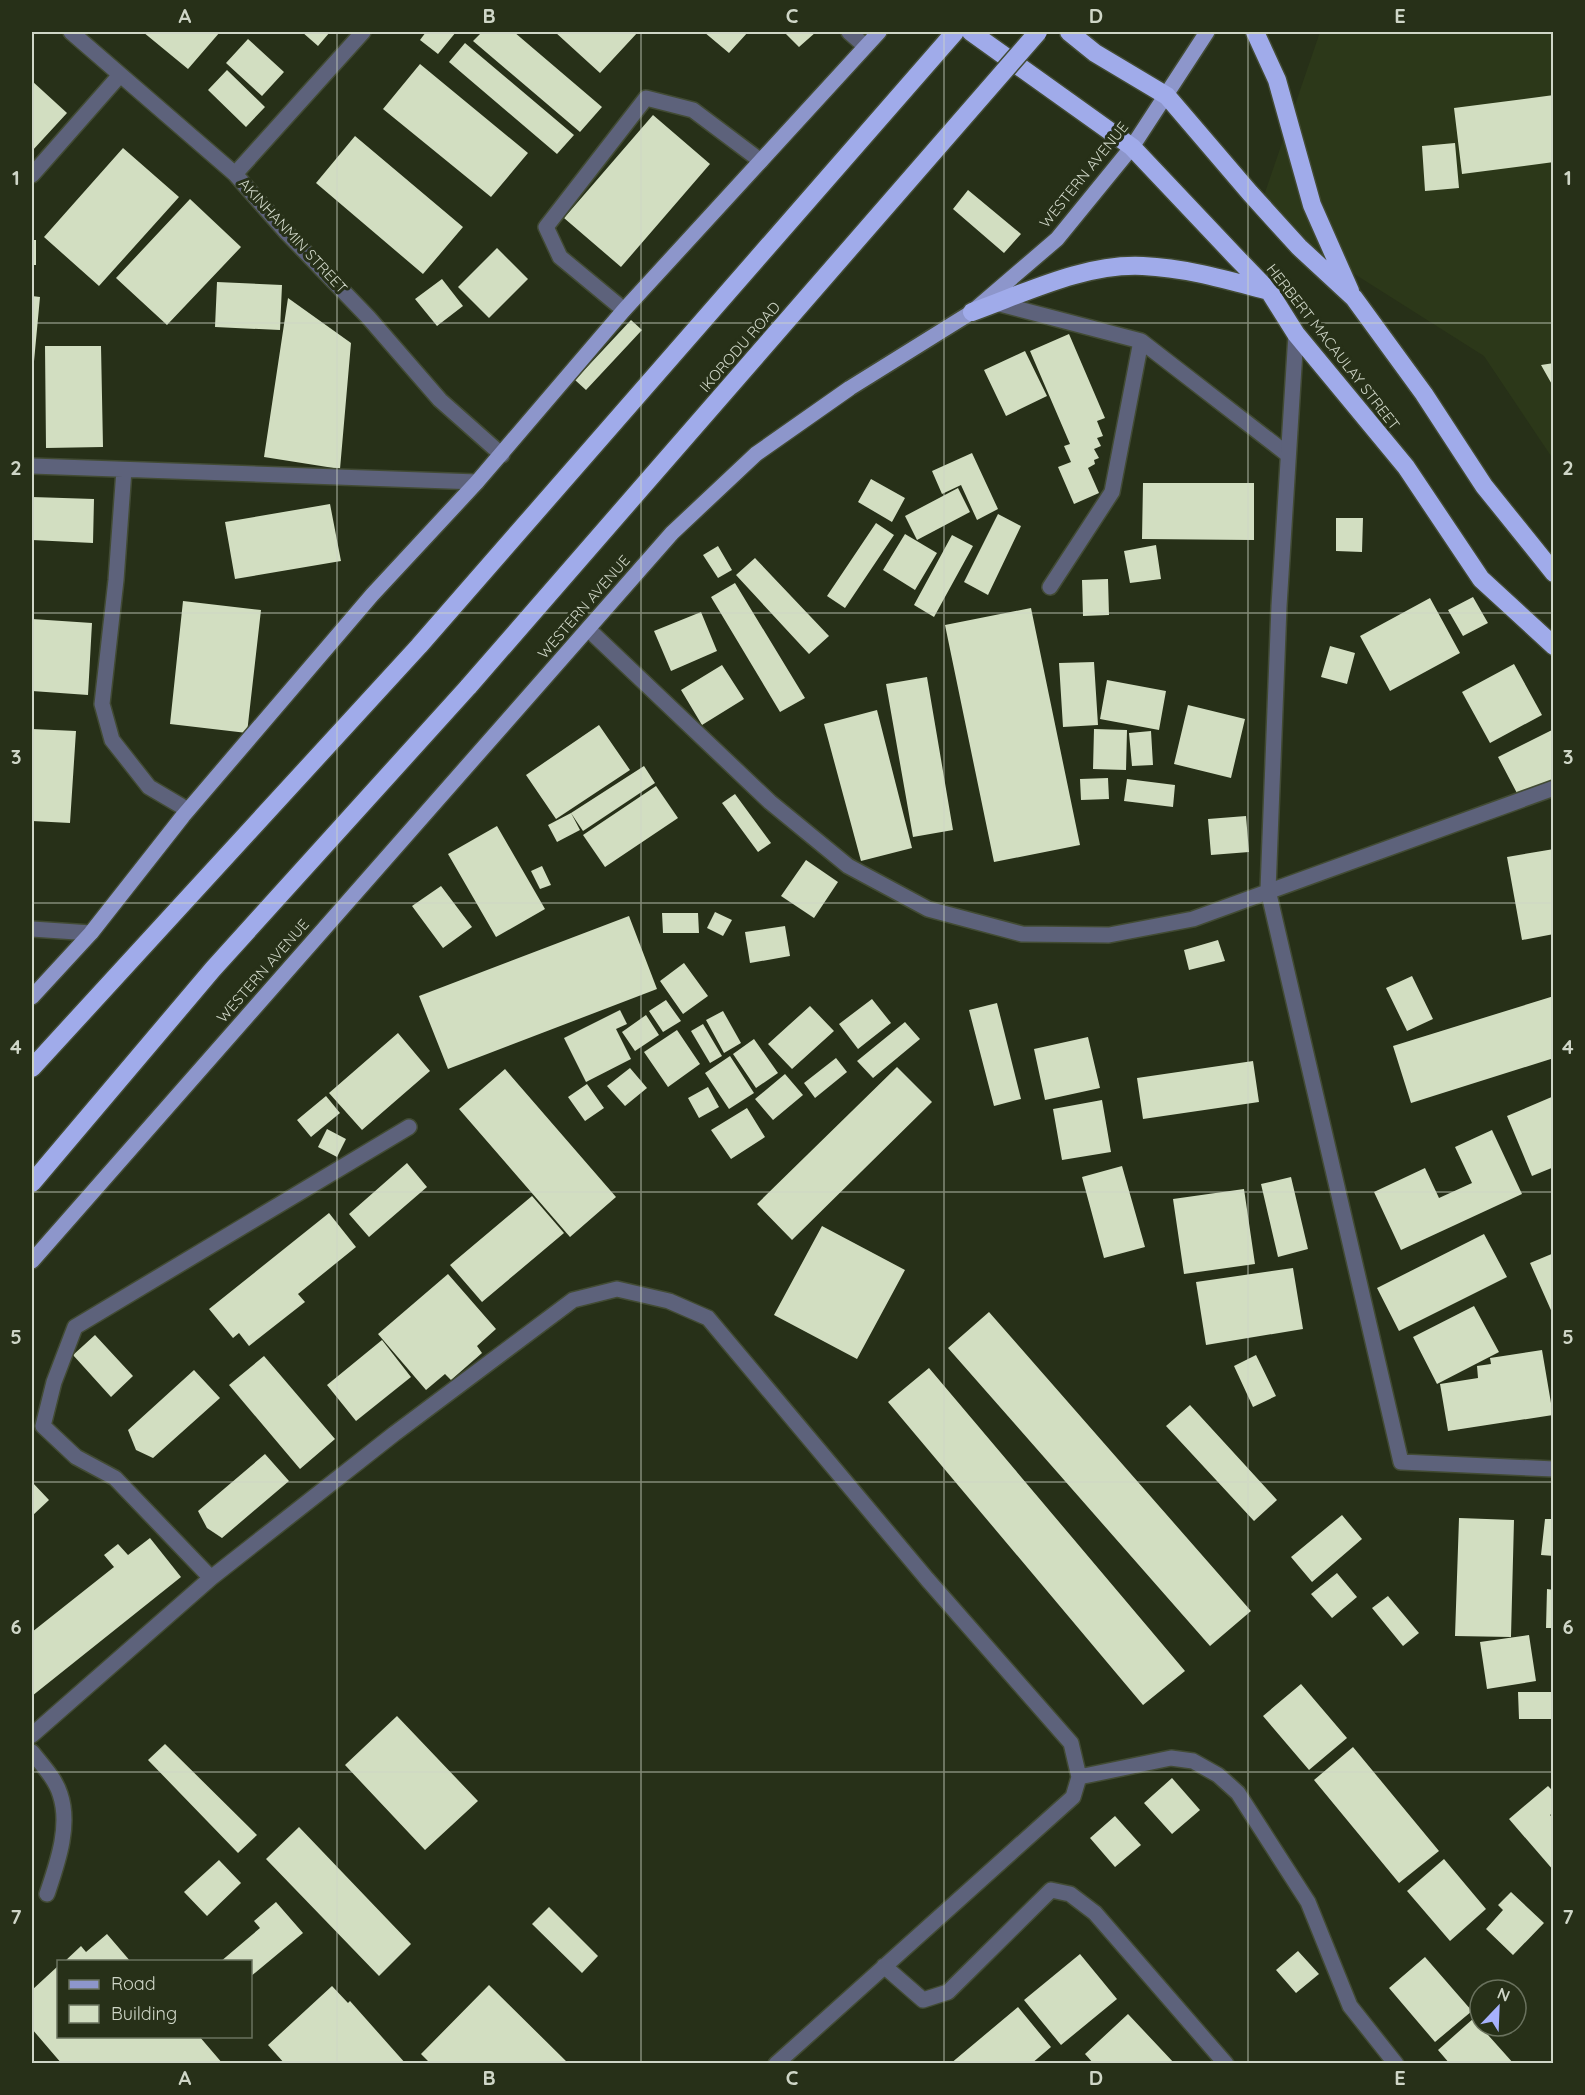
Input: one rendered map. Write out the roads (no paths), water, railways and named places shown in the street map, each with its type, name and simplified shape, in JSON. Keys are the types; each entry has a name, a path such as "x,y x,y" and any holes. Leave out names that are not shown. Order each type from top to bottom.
{"highway":[{"path":"32,1068 419,646 955,32"},
{"name":"HERBERT MACAULAY STREET","path":"971,32 1132,147 1269,291 1296,334 1406,466 1481,579 1554,646"},
{"name":"IKORODU ROAD","path":"32,1183 213,969 469,686 1038,32"},
{"path":"1069,32 1095,53 1167,96 1250,194 1299,247 1354,298 1424,394 1484,486 1554,573"},
{"path":"1255,32 1277,80 1312,205 1354,298"},
{"path":"972,312 1095,270 1141,265 1193,271 1269,291"}],"main road":[{"path":"32,997 91,933 188,810 372,595 477,482 624,310 879,32"},
{"name":"WESTERN AVENUE","path":"32,1261 672,533 756,454 850,388 972,312 1057,239 1132,147 1207,32"}],"street":[{"name":"AKINHANMIN STREET","path":"71,32 235,174 286,232 368,317 440,400 501,454"},
{"path":"235,174 363,32"},
{"path":"849,32 865,46"},
{"path":"32,175 120,75"},
{"path":"624,310 560,257 546,227 646,98 693,110 761,161"},
{"path":"996,303 1141,341 1287,454"},
{"path":"1296,334 1287,454 1268,890 1401,1462 1554,1469"},
{"path":"1050,586 1112,492 1141,341"},
{"path":"32,466 477,482"},
{"path":"124,470 102,704 112,740 149,787 188,810"},
{"path":"588,629 770,802 848,866 928,909 1022,934 1109,935 1193,919 1554,788"},
{"path":"32,929 91,933"},
{"path":"211,1578 115,1478 76,1457 43,1426 54,1383 75,1327 409,1126"},
{"path":"32,1735 211,1578 394,1434 573,1299 617,1288 669,1301 708,1318 927,1579 1071,1743 1079,1777 1073,1797 776,2064"},
{"path":"32,1752 52,1778 61,1795 63,1826 60,1854 47,1894"},
{"path":"1079,1777 1172,1758 1193,1761 1218,1775 1238,1793 1308,1902 1350,2006 1396,2064"},
{"path":"884,1966 923,2000 948,1992 1050,1890 1070,1894 1095,1913 1226,2064"}]}
